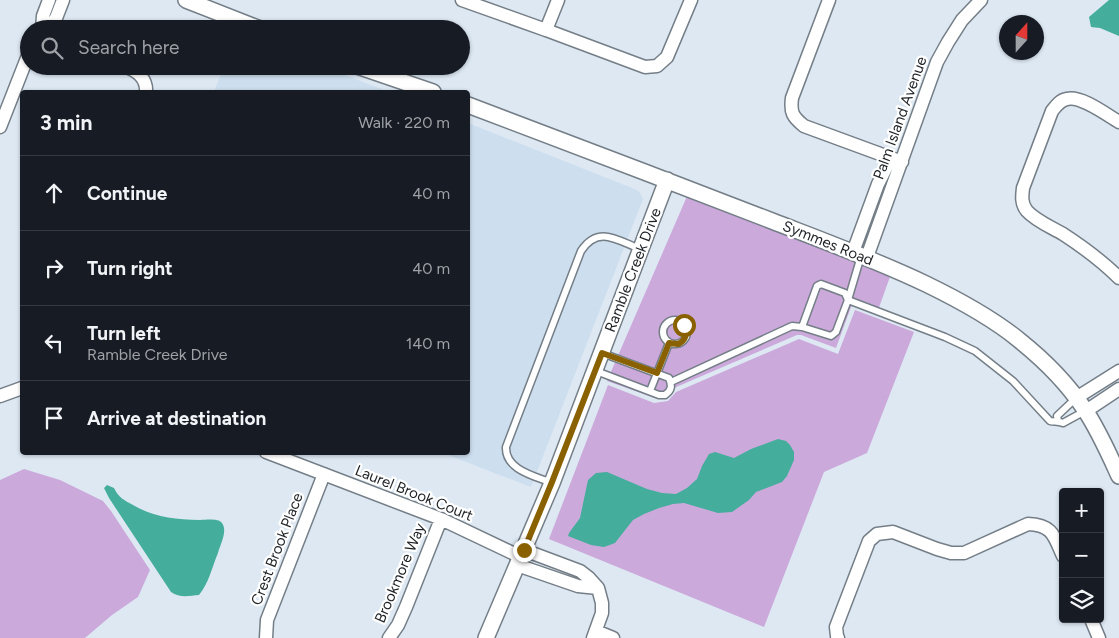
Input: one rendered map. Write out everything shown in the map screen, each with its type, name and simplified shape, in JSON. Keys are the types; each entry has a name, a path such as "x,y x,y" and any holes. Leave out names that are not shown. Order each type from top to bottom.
{"street":[{"path":"43,20 49,0"},
{"path":"54,20 64,0"},
{"path":"186,0 237,20"},
{"path":"462,0 644,67 657,66 667,57 691,0"},
{"path":"546,30 558,0"},
{"path":"829,0 792,98 791,109 795,119 804,126 896,160"},
{"name":"Palm Island Avenue","path":"860,255 888,198 896,160 937,62 962,20 981,0"},
{"path":"0,127 20,75"},
{"path":"141,75 145,82 146,90"},
{"path":"383,75 427,90"},
{"path":"1119,122 1082,101 1072,98 1065,99 1057,104 1052,111 1022,188 1022,199 1025,209 1086,249 1119,278"},
{"name":"Symmes Road","path":"470,106 860,255 955,298 989,318 1020,340 1059,378 1086,411 1119,476"},
{"name":"Palm Island Avenue","path":"860,255 874,193 896,160"},
{"name":"Ramble Creek Drive","path":"486,638 552,482 667,180"},
{"path":"874,193 888,198"},
{"path":"1076,398 1119,371"},
{"path":"0,396 20,389"},
{"path":"1086,411 1119,389"},
{"name":"Laurel Brook Court","path":"274,455 441,520 578,586 598,588 602,613 594,635 613,638"},
{"name":"Crest Brook Place","path":"266,638 267,620 324,474"},
{"name":"Brookmore Way","path":"389,638 398,625 406,607 441,520"},
{"path":"838,638 836,636 836,627 869,541 877,534 893,532 951,553 964,553 1028,524 1048,528 1059,548"},
{"path":"1092,623 1099,638"}],"lane":[{"path":"552,482 517,468 510,462 506,454 506,447 580,251 592,238 601,236 642,249"},
{"path":"670,382 792,326 802,327 831,336 836,332 848,300 860,255"},
{"path":"802,327 817,286 821,284 845,292 848,300 945,337 975,351 1013,381 1050,421 1063,422 1086,411"},
{"path":"650,391 669,343"},
{"path":"594,370 658,395 665,395 670,391 672,386 670,378 602,353"},
{"path":"1058,421 1057,416 1076,398"}],"shaded area":[{"path":"1109,0 1119,0 1119,36 1100,28 1091,27 1089,17"},
{"path":"221,75 345,75 384,90 215,90"},
{"path":"470,124 637,190 643,199 531,487 448,455 470,455"},
{"path":"688,194 891,274 877,313 854,305 851,307 836,348 797,335 674,388 666,396 655,398 607,381"},
{"path":"855,310 914,332 867,453 824,472 764,627 549,539 608,385 654,403 668,401 676,392 799,339 838,354"},
{"path":"778,439 786,441 794,452 794,460 787,476 782,482 756,492 749,500 732,512 718,513 684,503 673,504 633,520 615,543 604,547 591,545 568,536 580,518 588,480 596,473 607,472 647,489 676,494 687,488 697,479 709,454 715,452 734,458 751,449"},
{"path":"24,469 60,480 103,501 150,570 138,597 112,615 85,638 0,638 0,480"},
{"path":"107,485 114,488 124,500 150,513 173,518 215,520 222,523 224,534 222,542 208,580 199,595 181,596 171,592 109,498 104,488"}],"route":[{"path":"524,550 602,353 657,373 669,343 678,344 686,336 687,332 684,325"}]}
